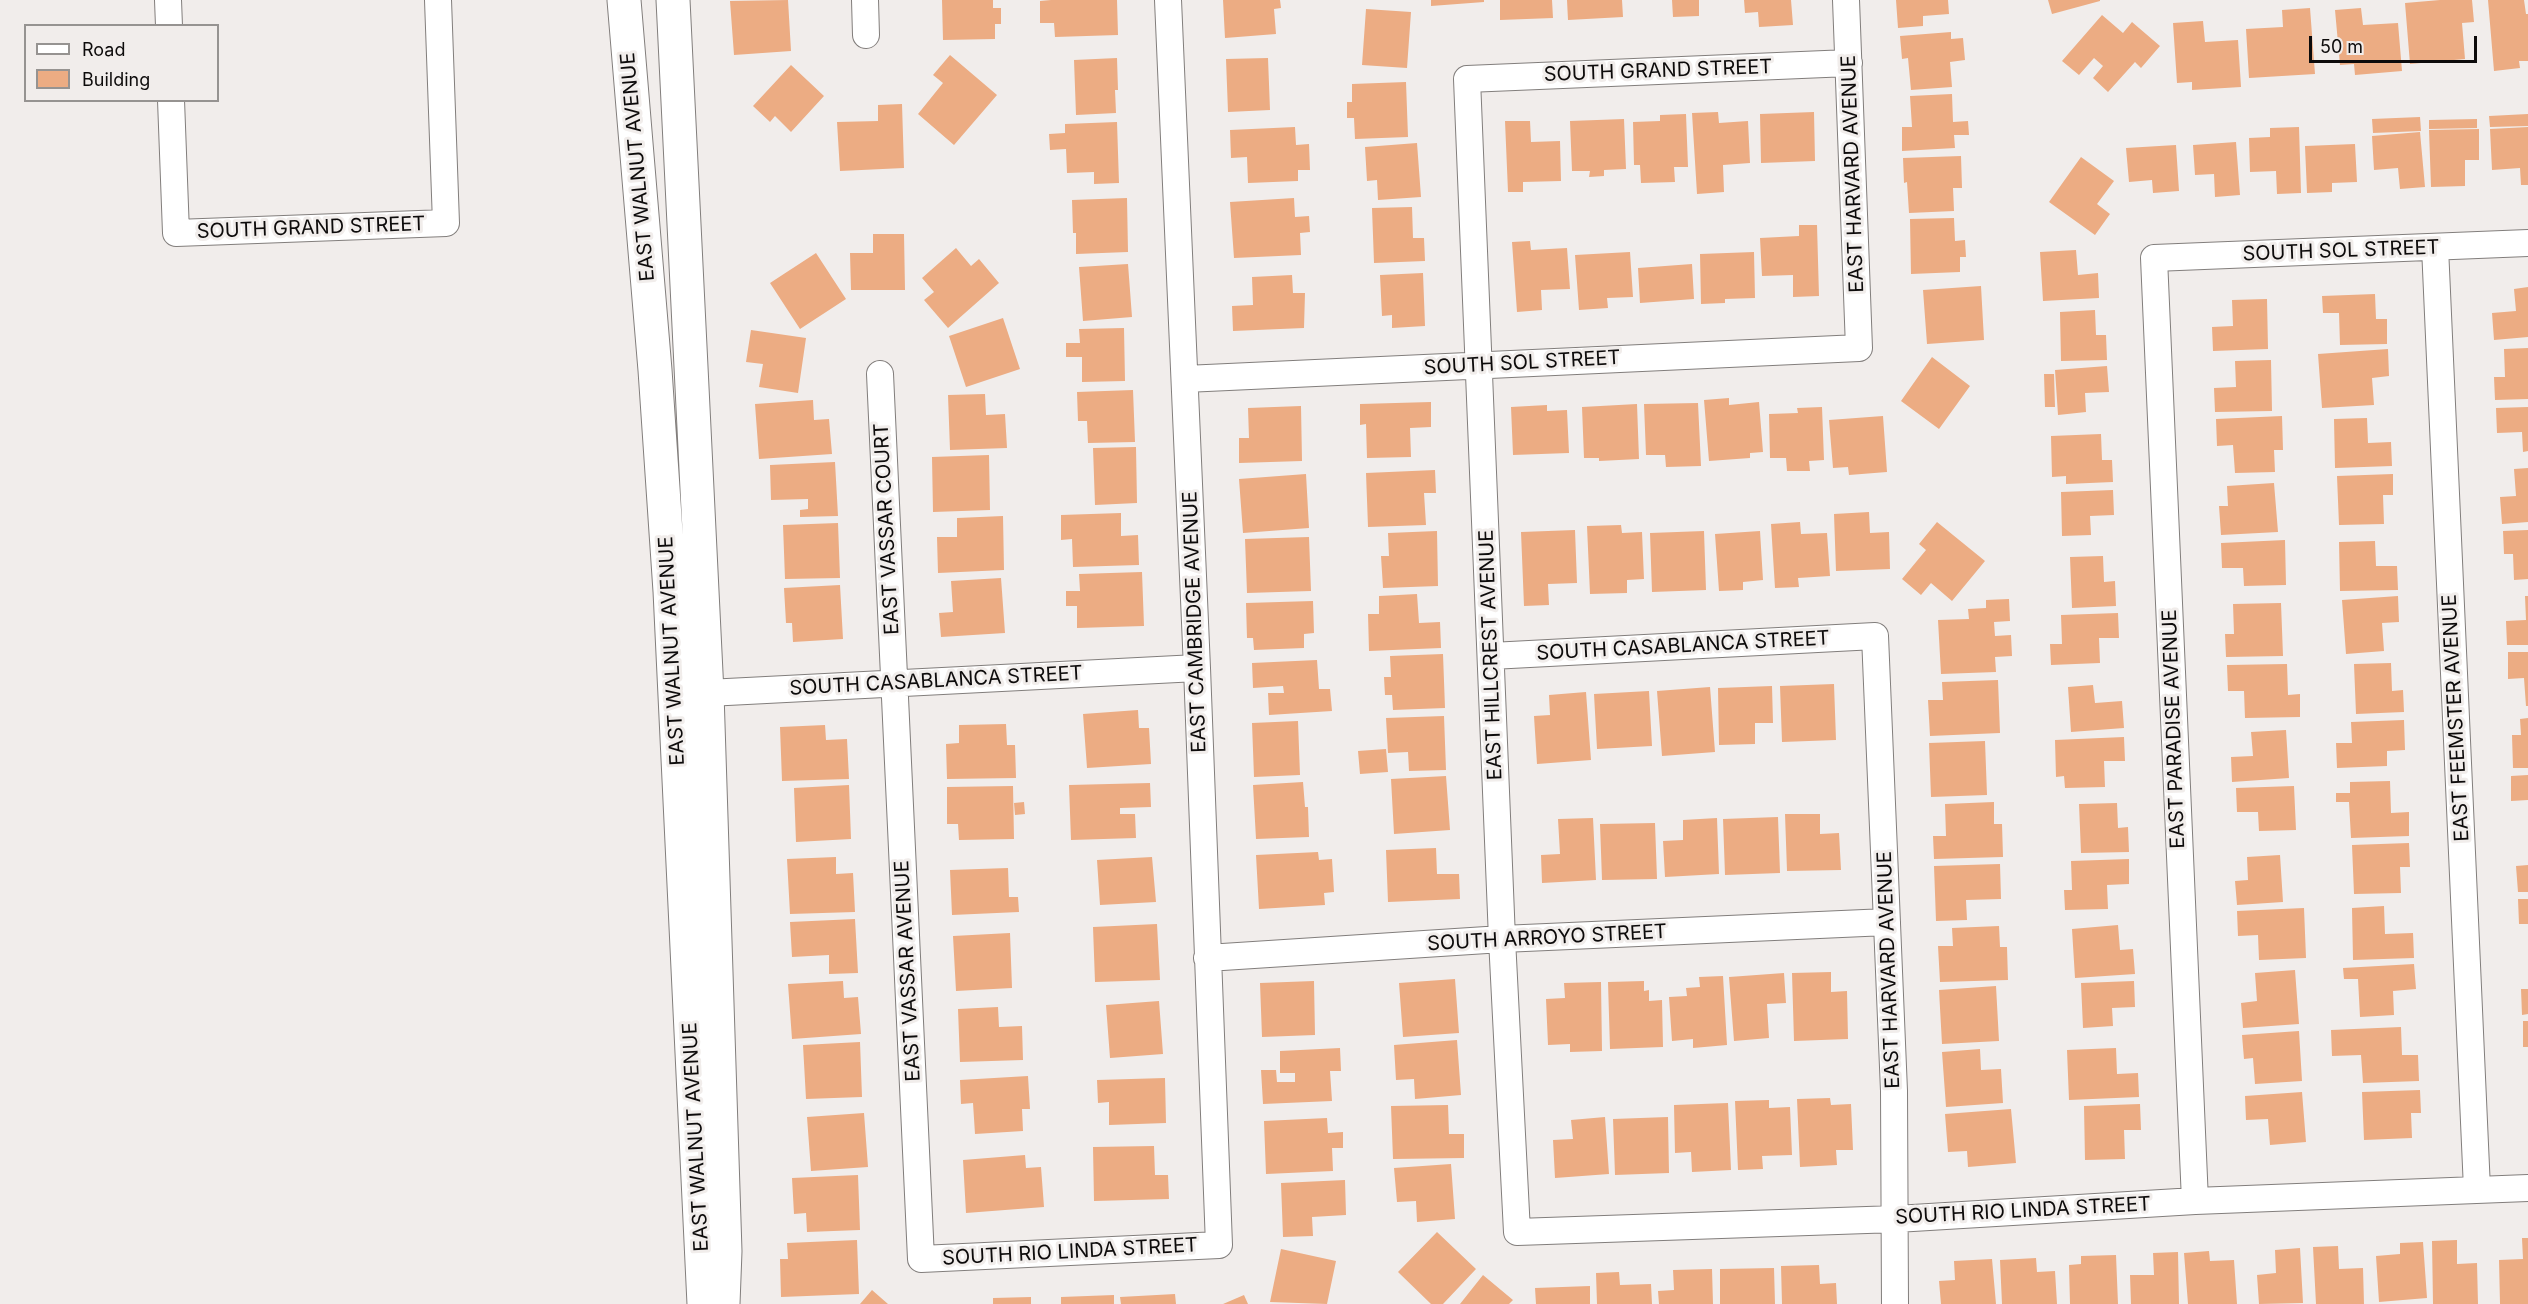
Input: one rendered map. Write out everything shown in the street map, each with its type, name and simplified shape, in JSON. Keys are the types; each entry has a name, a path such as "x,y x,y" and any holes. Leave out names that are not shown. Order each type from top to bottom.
{"main road":[{"name":"EAST WALNUT AVENUE","path":"624,0 652,335 675,695 704,1304"},
{"path":"658,0 673,15"},
{"name":"EAST WALNUT AVENUE","path":"673,15 707,693 725,1239 723,1304"},
{"path":"652,335 689,328"}],"street":[{"path":"168,0 169,24"},
{"name":"SOUTH GRAND STREET","path":"171,102 176,233 446,223 438,0"},
{"path":"865,0 867,35"},
{"name":"EAST CAMBRIDGE AVENUE","path":"1168,0 1219,1245"},
{"name":"EAST HARVARD AVENUE","path":"1846,0 1859,348"},
{"name":"SOUTH GRAND STREET","path":"1467,79 1849,63"},
{"name":"EAST HILLCREST AVENUE","path":"1467,79 1502,939 1517,1232"},
{"name":"SOUTH SOL STREET","path":"2154,258 2528,243"},
{"name":"EAST FEEMSTER AVENUE","path":"2435,247 2477,1189"},
{"name":"EAST PARADISE AVENUE","path":"2154,258 2195,1201"},
{"name":"SOUTH SOL STREET","path":"1185,379 1859,348"},
{"name":"EAST VASSAR COURT","path":"880,374 895,684"},
{"name":"EAST HARVARD AVENUE","path":"1875,636 1896,1219 1895,1304"},
{"name":"SOUTH CASABLANCA STREET","path":"1491,656 1875,636"},
{"name":"SOUTH CASABLANCA STREET","path":"675,695 1197,668"},
{"name":"EAST VASSAR AVENUE","path":"895,684 921,1259"},
{"name":"SOUTH ARROYO STREET","path":"1208,958 1502,939 1887,922"},
{"name":"SOUTH RIO LINDA STREET","path":"1517,1232 1896,1219 2195,1201 2528,1188"},
{"name":"SOUTH RIO LINDA STREET","path":"921,1259 1219,1245"}],"building":[{"path":"788,0 791,51 734,55 730,1"},
{"path":"942,0 993,0 993,8 1001,8 1001,24 995,24 995,39 943,40"},
{"path":"1117,0 1118,35 1055,37 1054,23 1040,23 1040,1"},
{"path":"1223,0 1280,0 1281,8 1274,9 1276,34 1225,38"},
{"path":"1431,0 1484,0 1484,2 1431,6"},
{"path":"1500,0 1552,0 1553,18 1500,20"},
{"path":"1567,0 1622,0 1623,17 1568,20"},
{"path":"1672,0 1699,0 1699,16 1673,17"},
{"path":"1744,0 1791,0 1793,25 1759,27 1758,12 1745,13"},
{"path":"1896,0 1948,0 1949,14 1923,16 1923,26 1898,28"},
{"path":"2048,0 2100,0 2100,1 2052,14"},
{"path":"2472,0 2474,22 2462,23 2465,59 2410,64 2405,3"},
{"path":"2488,0 2524,0 2526,14 2528,14 2528,61 2519,61 2520,68 2494,71"},
{"path":"2310,8 2315,74 2249,78 2246,29 2283,27 2282,10"},
{"path":"2361,8 2363,25 2398,23 2402,71 2355,75 2354,64 2340,65 2335,10"},
{"path":"1366,9 1411,12 1407,68 1362,65"},
{"path":"2102,15 2123,33 2132,22 2160,46 2141,68 2135,62 2108,92 2093,78 2103,66 2094,58 2079,75 2062,61"},
{"path":"2203,21 2205,42 2238,40 2241,87 2192,90 2192,82 2177,83 2173,23"},
{"path":"1951,32 1951,39 1963,38 1965,60 1950,62 1952,87 1911,90 1908,58 1902,59 1900,36"},
{"path":"950,55 997,95 954,145 918,114 943,83 933,75"},
{"path":"1117,58 1116,113 1076,115 1074,60"},
{"path":"1268,58 1270,110 1228,112 1226,59"},
{"path":"791,65 824,96 791,132 775,116 770,122 753,106"},
{"path":"1406,82 1408,137 1355,139 1354,118 1347,118 1347,102 1352,102 1352,84"},
{"path":"1952,94 1953,122 1968,121 1969,135 1954,135 1955,148 1902,151 1902,127 1912,127 1910,96"},
{"path":"902,104 904,168 840,171 837,122 878,121 878,105"},
{"path":"1718,112 1719,123 1748,121 1750,163 1723,165 1724,192 1697,194 1692,113"},
{"path":"1814,112 1815,161 1761,163 1760,114"},
{"path":"1686,114 1688,167 1674,167 1675,182 1641,183 1640,165 1634,165 1633,122 1660,121 1660,115"},
{"path":"2528,114 2528,126 2490,127 2489,116"},
{"path":"2420,117 2421,131 2373,133 2372,119"},
{"path":"1624,119 1626,169 1604,170 1604,176 1589,177 1590,171 1572,171 1570,121"},
{"path":"2477,119 2477,128 2429,129 2429,120"},
{"path":"1505,121 1530,121 1531,142 1560,141 1561,181 1523,182 1523,192 1508,192"},
{"path":"1117,122 1119,183 1094,184 1094,172 1067,173 1066,149 1050,150 1049,134 1065,133 1065,124"},
{"path":"1295,127 1296,145 1309,144 1310,170 1298,170 1298,181 1248,183 1247,157 1231,158 1230,130"},
{"path":"2299,127 2301,193 2277,194 2276,171 2250,172 2249,138 2270,137 2270,128"},
{"path":"2528,127 2528,185 2521,185 2520,168 2492,170 2490,129"},
{"path":"2479,129 2479,160 2465,160 2465,186 2431,187 2429,130"},
{"path":"2420,132 2425,187 2400,189 2398,168 2374,170 2372,136"},
{"path":"2236,142 2240,195 2215,197 2214,174 2195,175 2193,145"},
{"path":"1417,143 1421,197 1378,200 1377,180 1367,181 1365,147"},
{"path":"2355,144 2357,182 2332,183 2332,192 2307,193 2305,146"},
{"path":"2176,145 2179,191 2153,193 2152,180 2129,182 2126,148"},
{"path":"1961,156 1962,188 1953,188 1954,211 1909,213 1903,158"},
{"path":"2081,157 2114,181 2097,204 2110,214 2095,235 2049,202"},
{"path":"1127,198 1128,252 1076,254 1072,200"},
{"path":"1294,198 1295,217 1309,216 1310,232 1300,233 1301,255 1234,258 1230,202"},
{"path":"1412,207 1413,238 1424,238 1425,261 1374,263 1372,208"},
{"path":"1954,218 1955,241 1965,240 1966,257 1960,257 1960,272 1911,274 1910,219"},
{"path":"1799,225 1817,225 1819,296 1793,297 1793,275 1762,276 1760,238 1799,236"},
{"path":"873,234 904,234 905,290 851,290 850,253 873,253"},
{"path":"1530,241 1531,250 1567,248 1570,289 1541,290 1542,310 1517,312 1512,242"},
{"path":"956,248 971,266 979,259 999,283 948,328 924,300 934,292 922,278"},
{"path":"2076,250 2078,275 2098,273 2099,298 2043,301 2040,252"},
{"path":"1630,252 1633,297 1607,298 1608,308 1579,310 1575,255"},
{"path":"1754,252 1755,298 1725,299 1725,303 1701,304 1700,254"},
{"path":"816,253 846,299 800,329 770,283"},
{"path":"1128,264 1132,317 1083,321 1079,267"},
{"path":"1692,264 1694,299 1640,303 1638,268"},
{"path":"1423,273 1425,326 1392,328 1392,315 1382,316 1380,275"},
{"path":"1292,275 1293,293 1305,293 1304,328 1233,331 1232,306 1253,305 1252,277"},
{"path":"1981,286 1984,340 1927,344 1923,290"},
{"path":"2528,287 2528,337 2494,340 2492,313 2516,311 2514,289"},
{"path":"2375,294 2376,319 2387,319 2387,344 2340,345 2339,313 2323,313 2322,296"},
{"path":"2267,299 2268,349 2213,351 2212,327 2233,326 2232,300"},
{"path":"2095,310 2096,335 2106,335 2107,360 2061,361 2060,312"},
{"path":"1003,318 1020,369 966,387 949,336"},
{"path":"1124,328 1125,381 1082,382 1082,357 1066,357 1066,343 1080,343 1079,329"},
{"path":"751,330 806,338 798,393 759,387 763,364 746,362"},
{"path":"2528,348 2528,399 2495,400 2494,377 2505,377 2504,349"},
{"path":"2388,349 2389,376 2372,378 2374,405 2322,408 2318,354"},
{"path":"1932,357 1970,386 1939,429 1901,401"},
{"path":"2271,360 2272,411 2215,412 2214,388 2236,387 2235,361"},
{"path":"2107,366 2109,392 2085,393 2086,412 2058,415 2055,370"},
{"path":"2044,374 2054,374 2055,407 2045,407"},
{"path":"1133,390 1135,442 1088,443 1087,421 1078,421 1077,392"},
{"path":"985,394 986,415 1005,414 1007,448 950,450 948,395"},
{"path":"1729,398 1729,405 1759,402 1763,452 1750,453 1750,458 1709,461 1704,400"},
{"path":"813,400 814,420 829,419 832,454 759,459 755,404"},
{"path":"1431,402 1431,427 1410,428 1411,457 1367,458 1366,424 1360,425 1360,404"},
{"path":"1698,403 1701,466 1666,467 1665,455 1646,455 1644,404"},
{"path":"1637,404 1639,459 1599,461 1599,458 1584,458 1582,407"},
{"path":"1547,405 1547,411 1567,410 1569,453 1513,455 1511,407"},
{"path":"1301,406 1302,461 1239,463 1239,438 1249,438 1248,408"},
{"path":"1822,407 1824,460 1809,461 1810,471 1787,471 1786,458 1770,458 1769,414 1798,413 1797,408"},
{"path":"2528,407 2528,451 2523,452 2522,432 2497,433 2496,408"},
{"path":"1883,416 1887,472 1849,475 1848,467 1833,468 1829,420"},
{"path":"2282,416 2283,450 2274,450 2275,472 2235,473 2233,445 2217,446 2216,419"},
{"path":"2367,418 2368,443 2391,442 2392,466 2335,468 2334,419"},
{"path":"2101,434 2102,460 2112,460 2113,482 2066,484 2066,476 2052,477 2051,436"},
{"path":"1136,447 1137,503 1095,505 1093,448"},
{"path":"989,455 990,510 933,512 932,457"},
{"path":"835,462 838,516 800,517 800,510 808,509 808,499 771,500 770,465"},
{"path":"2528,468 2528,522 2502,524 2500,497 2516,496 2514,469"},
{"path":"1435,470 1436,493 1424,493 1426,525 1368,527 1366,473"},
{"path":"1306,474 1309,528 1243,533 1239,479"},
{"path":"2393,474 2393,495 2383,495 2384,524 2339,525 2337,476"},
{"path":"2274,483 2278,532 2221,535 2219,506 2228,506 2227,486"},
{"path":"2113,490 2114,515 2090,516 2091,535 2062,536 2061,492"},
{"path":"1869,512 1870,533 1889,532 1890,569 1836,571 1834,514"},
{"path":"1121,513 1121,536 1138,535 1139,565 1073,567 1072,539 1061,540 1061,515"},
{"path":"1003,516 1004,570 938,573 937,537 957,537 957,518"},
{"path":"1800,522 1801,534 1827,533 1830,576 1798,578 1799,587 1775,588 1771,524"},
{"path":"1937,522 1985,561 1952,601 1931,583 1921,595 1902,579 1926,550 1919,544"},
{"path":"838,523 840,578 785,579 783,525"},
{"path":"1621,525 1622,533 1642,532 1644,579 1627,580 1627,593 1590,594 1587,526"},
{"path":"1575,530 1577,583 1548,584 1549,605 1524,606 1521,532"},
{"path":"2528,530 2528,579 2514,580 2513,554 2504,554 2503,531"},
{"path":"1437,531 1438,586 1383,588 1381,556 1389,556 1388,533"},
{"path":"1704,531 1706,590 1652,592 1650,533"},
{"path":"1760,531 1763,580 1743,582 1743,590 1719,591 1715,534"},
{"path":"1309,537 1311,591 1247,593 1245,539"},
{"path":"2285,540 2286,585 2244,586 2243,568 2222,568 2221,543"},
{"path":"2375,541 2376,566 2397,566 2398,590 2340,591 2339,542"},
{"path":"2103,556 2104,582 2115,581 2116,606 2072,608 2070,557"},
{"path":"1142,572 1144,626 1077,628 1077,606 1066,606 1066,591 1080,591 1079,574"},
{"path":"1001,578 1005,633 941,637 939,613 953,612 951,581"},
{"path":"840,585 843,639 793,642 792,623 786,623 784,588"},
{"path":"1417,594 1419,623 1440,622 1441,648 1369,651 1368,614 1379,614 1379,596"},
{"path":"2398,596 2399,622 2382,623 2384,651 2346,654 2342,600"},
{"path":"2525,596 2528,596 2528,645 2507,645 2506,621 2526,620"},
{"path":"2009,599 2010,621 1994,622 1995,636 2011,635 2012,656 1995,657 1996,672 1941,674 1938,620 1969,619 1968,609 1986,608 1986,600"},
{"path":"1313,601 1314,633 1304,634 1304,648 1254,650 1253,638 1247,638 1246,603"},
{"path":"2281,603 2283,656 2226,657 2225,634 2234,634 2233,604"},
{"path":"2118,613 2119,638 2099,638 2100,663 2051,665 2050,644 2062,644 2061,615"},
{"path":"2508,652 2528,652 2528,706 2526,706 2524,678 2508,679"},
{"path":"1443,654 1445,708 1393,710 1392,695 1385,695 1384,677 1391,677 1390,656"},
{"path":"1317,660 1319,689 1330,689 1332,711 1269,715 1268,693 1284,693 1283,686 1253,688 1252,663"},
{"path":"2391,663 2392,691 2403,690 2404,712 2356,714 2354,664"},
{"path":"2287,664 2288,695 2300,694 2300,717 2245,718 2244,691 2228,691 2227,665"},
{"path":"1998,680 2000,733 1930,736 1928,700 1943,700 1942,682"},
{"path":"1834,684 1836,740 1782,742 1780,686"},
{"path":"2093,685 2095,703 2122,701 2124,728 2071,732 2068,687"},
{"path":"1772,686 1773,723 1755,723 1755,744 1719,745 1718,688"},
{"path":"1710,687 1715,752 1662,756 1657,691"},
{"path":"1649,691 1652,746 1597,749 1594,694"},
{"path":"1586,692 1591,760 1537,764 1534,716 1550,715 1549,695"},
{"path":"1138,710 1139,728 1149,728 1151,764 1087,768 1083,714"},
{"path":"1444,716 1446,770 1409,771 1408,752 1388,753 1386,718"},
{"path":"2528,718 2528,768 2513,768 2512,735 2521,735 2520,719"},
{"path":"2404,720 2405,750 2387,751 2387,766 2337,768 2336,743 2352,743 2351,722"},
{"path":"1298,721 1300,775 1254,777 1252,723"},
{"path":"1006,724 1007,745 1015,745 1016,778 947,779 946,744 959,743 959,725"},
{"path":"825,725 826,740 847,739 849,779 782,781 780,727"},
{"path":"2286,730 2289,778 2232,782 2231,757 2253,756 2251,732"},
{"path":"2124,737 2125,761 2104,761 2105,787 2065,788 2064,776 2056,777 2055,740"},
{"path":"1985,741 1987,795 1931,797 1929,743"},
{"path":"1386,749 1388,772 1360,774 1358,751"},
{"path":"2528,775 2528,800 2511,801 2511,776"},
{"path":"1446,776 1450,830 1394,834 1391,779"},
{"path":"2390,781 2391,813 2409,812 2409,836 2351,838 2349,802 2336,802 2336,793 2350,793 2350,782"},
{"path":"1303,782 1305,807 1308,807 1309,837 1256,839 1253,785"},
{"path":"1150,783 1151,807 1120,808 1120,814 1135,814 1136,838 1071,840 1069,785"},
{"path":"849,785 851,839 796,842 794,788"},
{"path":"1013,786 1014,839 959,840 958,824 947,824 947,787"},
{"path":"2294,786 2296,830 2259,831 2258,812 2237,812 2236,788"},
{"path":"1024,802 1025,814 1015,815 1014,803"},
{"path":"1994,802 1994,824 2002,824 2003,857 1934,859 1933,836 1946,836 1945,804"},
{"path":"2117,803 2118,828 2128,827 2129,852 2081,853 2079,804"},
{"path":"1785,814 1820,814 1820,834 1839,833 1841,870 1787,871"},
{"path":"1778,817 1780,873 1725,875 1723,819"},
{"path":"1593,818 1596,880 1542,883 1541,855 1560,854 1558,819"},
{"path":"1717,818 1719,874 1665,877 1663,841 1683,840 1683,820"},
{"path":"1655,823 1657,879 1602,880 1600,824"},
{"path":"2409,843 2410,867 2400,867 2401,893 2354,894 2352,845"},
{"path":"1436,848 1437,874 1459,874 1460,899 1388,902 1386,850"},
{"path":"1318,852 1319,860 1332,859 1334,892 1324,893 1325,905 1259,909 1256,855"},
{"path":"2280,855 2283,902 2237,905 2235,881 2248,880 2247,857"},
{"path":"836,857 836,874 853,873 855,912 790,914 787,859"},
{"path":"1152,857 1156,902 1100,905 1097,860"},
{"path":"2129,859 2129,884 2107,885 2108,909 2065,910 2064,890 2072,890 2071,861"},
{"path":"2000,864 2001,899 1966,900 1967,920 1936,921 1934,866"},
{"path":"2528,865 2528,892 2518,892 2516,866"},
{"path":"1008,868 1009,897 1018,897 1019,912 952,915 950,870"},
{"path":"2518,899 2528,899 2528,924 2519,924"},
{"path":"2384,906 2385,934 2413,933 2414,958 2353,960 2352,908"},
{"path":"2304,908 2306,958 2259,960 2258,935 2238,936 2237,911"},
{"path":"855,919 858,973 829,974 829,955 792,957 790,922"},
{"path":"1157,924 1160,980 1095,982 1093,927"},
{"path":"2118,925 2120,950 2133,949 2135,974 2075,978 2072,929"},
{"path":"1999,926 2000,947 2007,947 2008,980 1940,982 1938,946 1953,946 1952,928"},
{"path":"1010,933 1012,988 956,991 953,936"},
{"path":"2414,964 2416,989 2393,991 2394,1015 2360,1017 2358,979 2344,979 2343,968"},
{"path":"2295,970 2299,1024 2243,1028 2241,1003 2257,1001 2255,973"},
{"path":"1831,972 1831,992 1847,991 1848,1039 1794,1041 1792,973"},
{"path":"1784,973 1786,1003 1767,1004 1769,1038 1734,1041 1729,977"},
{"path":"1723,976 1727,1045 1693,1048 1693,1039 1672,1041 1669,997 1687,996 1686,988 1700,987 1699,977"},
{"path":"1455,979 1459,1033 1403,1037 1399,983"},
{"path":"843,981 844,998 858,997 861,1034 792,1039 788,984"},
{"path":"1314,981 1315,1035 1262,1037 1260,983"},
{"path":"1644,981 1644,991 1649,990 1649,1001 1662,1000 1663,1047 1610,1049 1608,982"},
{"path":"2134,981 2135,1007 2112,1008 2113,1026 2083,1028 2081,983"},
{"path":"1601,982 1602,1051 1570,1052 1570,1044 1548,1045 1546,999 1565,998 1564,983"},
{"path":"1996,986 1999,1041 1942,1044 1939,990"},
{"path":"2521,989 2528,989 2528,1014 2522,1015"},
{"path":"1159,1001 1163,1054 1110,1058 1106,1005"},
{"path":"998,1007 999,1027 1022,1026 1023,1060 960,1062 958,1009"},
{"path":"2523,1021 2528,1021 2528,1047 2523,1047"},
{"path":"2401,1027 2402,1055 2418,1055 2419,1081 2363,1083 2361,1055 2332,1056 2331,1030"},
{"path":"2299,1031 2302,1081 2255,1084 2253,1058 2244,1059 2242,1035"},
{"path":"1457,1040 1461,1095 1415,1099 1414,1079 1396,1080 1394,1045"},
{"path":"860,1042 862,1097 806,1099 803,1045"},
{"path":"1340,1048 1341,1071 1330,1071 1332,1101 1263,1104 1261,1070 1276,1070 1277,1082 1295,1082 1295,1073 1280,1073 1280,1051"},
{"path":"2116,1048 2117,1074 2138,1073 2139,1097 2069,1100 2067,1050"},
{"path":"1980,1049 1981,1070 2001,1069 2003,1103 1946,1107 1942,1052"},
{"path":"1028,1076 1030,1109 1022,1109 1023,1131 975,1134 973,1103 961,1104 960,1080"},
{"path":"1165,1078 1166,1123 1109,1125 1109,1102 1098,1103 1097,1080"},
{"path":"2420,1090 2421,1113 2411,1113 2412,1138 2364,1140 2362,1092"},
{"path":"2302,1092 2306,1142 2270,1145 2268,1119 2246,1120 2245,1096"},
{"path":"1830,1098 1831,1105 1851,1104 1853,1150 1836,1150 1837,1165 1800,1167 1797,1099"},
{"path":"1769,1100 1769,1108 1790,1107 1792,1155 1762,1156 1763,1169 1738,1170 1735,1101"},
{"path":"1728,1103 1731,1170 1692,1172 1691,1152 1675,1153 1674,1105"},
{"path":"2140,1104 2141,1130 2124,1130 2125,1159 2085,1160 2084,1106"},
{"path":"1448,1105 1449,1134 1464,1134 1464,1158 1393,1159 1391,1106"},
{"path":"2011,1109 2016,1163 1968,1167 1967,1151 1948,1152 1945,1114"},
{"path":"864,1113 868,1167 811,1171 807,1117"},
{"path":"1605,1117 1609,1174 1555,1178 1553,1140 1573,1139 1571,1120"},
{"path":"1668,1117 1669,1173 1615,1175 1613,1119"},
{"path":"1327,1118 1328,1133 1343,1132 1343,1148 1332,1148 1333,1171 1266,1174 1264,1121"},
{"path":"1154,1146 1155,1175 1168,1175 1169,1199 1094,1201 1093,1147"},
{"path":"1025,1155 1026,1168 1041,1167 1044,1207 966,1213 963,1160"},
{"path":"1451,1164 1455,1219 1417,1222 1416,1201 1397,1202 1394,1168"},
{"path":"858,1175 860,1230 807,1232 806,1213 794,1214 792,1178"},
{"path":"1345,1180 1346,1215 1312,1217 1313,1236 1283,1237 1281,1183"},
{"path":"1437,1232 1476,1269 1443,1304 1431,1304 1398,1272"},
{"path":"2522,1238 2528,1238 2528,1304 2500,1304 2499,1260 2523,1259"},
{"path":"857,1240 859,1294 781,1297 780,1259 788,1259 787,1243"},
{"path":"2457,1240 2457,1264 2477,1263 2478,1304 2433,1304 2432,1241"},
{"path":"2423,1242 2427,1298 2379,1302 2376,1256 2400,1254 2400,1243"},
{"path":"2338,1246 2339,1269 2363,1268 2364,1304 2316,1304 2313,1247"},
{"path":"2300,1248 2303,1303 2259,1304 2257,1275 2276,1273 2275,1250"},
{"path":"1281,1249 1336,1261 1327,1304 1270,1302"},
{"path":"2209,1251 2210,1261 2234,1260 2237,1304 2188,1304 2184,1253"},
{"path":"2178,1252 2179,1304 2131,1304 2130,1275 2154,1275 2153,1253"},
{"path":"2116,1255 2118,1304 2070,1304 2069,1265 2081,1264 2081,1256"},
{"path":"2036,1258 2037,1272 2055,1271 2057,1304 2002,1304 2000,1260"},
{"path":"1992,1259 1996,1304 1941,1304 1939,1281 1955,1280 1954,1261"},
{"path":"1819,1265 1820,1284 1836,1283 1837,1304 1782,1304 1781,1266"},
{"path":"1774,1268 1775,1304 1720,1304 1720,1269"},
{"path":"1712,1269 1713,1304 1659,1304 1658,1291 1674,1290 1673,1270"},
{"path":"1619,1272 1620,1285 1651,1284 1652,1304 1597,1304 1596,1273"},
{"path":"1483,1275 1513,1300 1509,1304 1460,1304"},
{"path":"1590,1286 1590,1304 1536,1304 1535,1288"},
{"path":"872,1290 888,1304 860,1304"},
{"path":"1175,1294 1176,1304 1121,1304 1120,1297"},
{"path":"1114,1295 1114,1304 1061,1304 1061,1297"},
{"path":"1244,1295 1248,1304 1223,1304"},
{"path":"1031,1297 1031,1304 993,1304 993,1298"}]}
